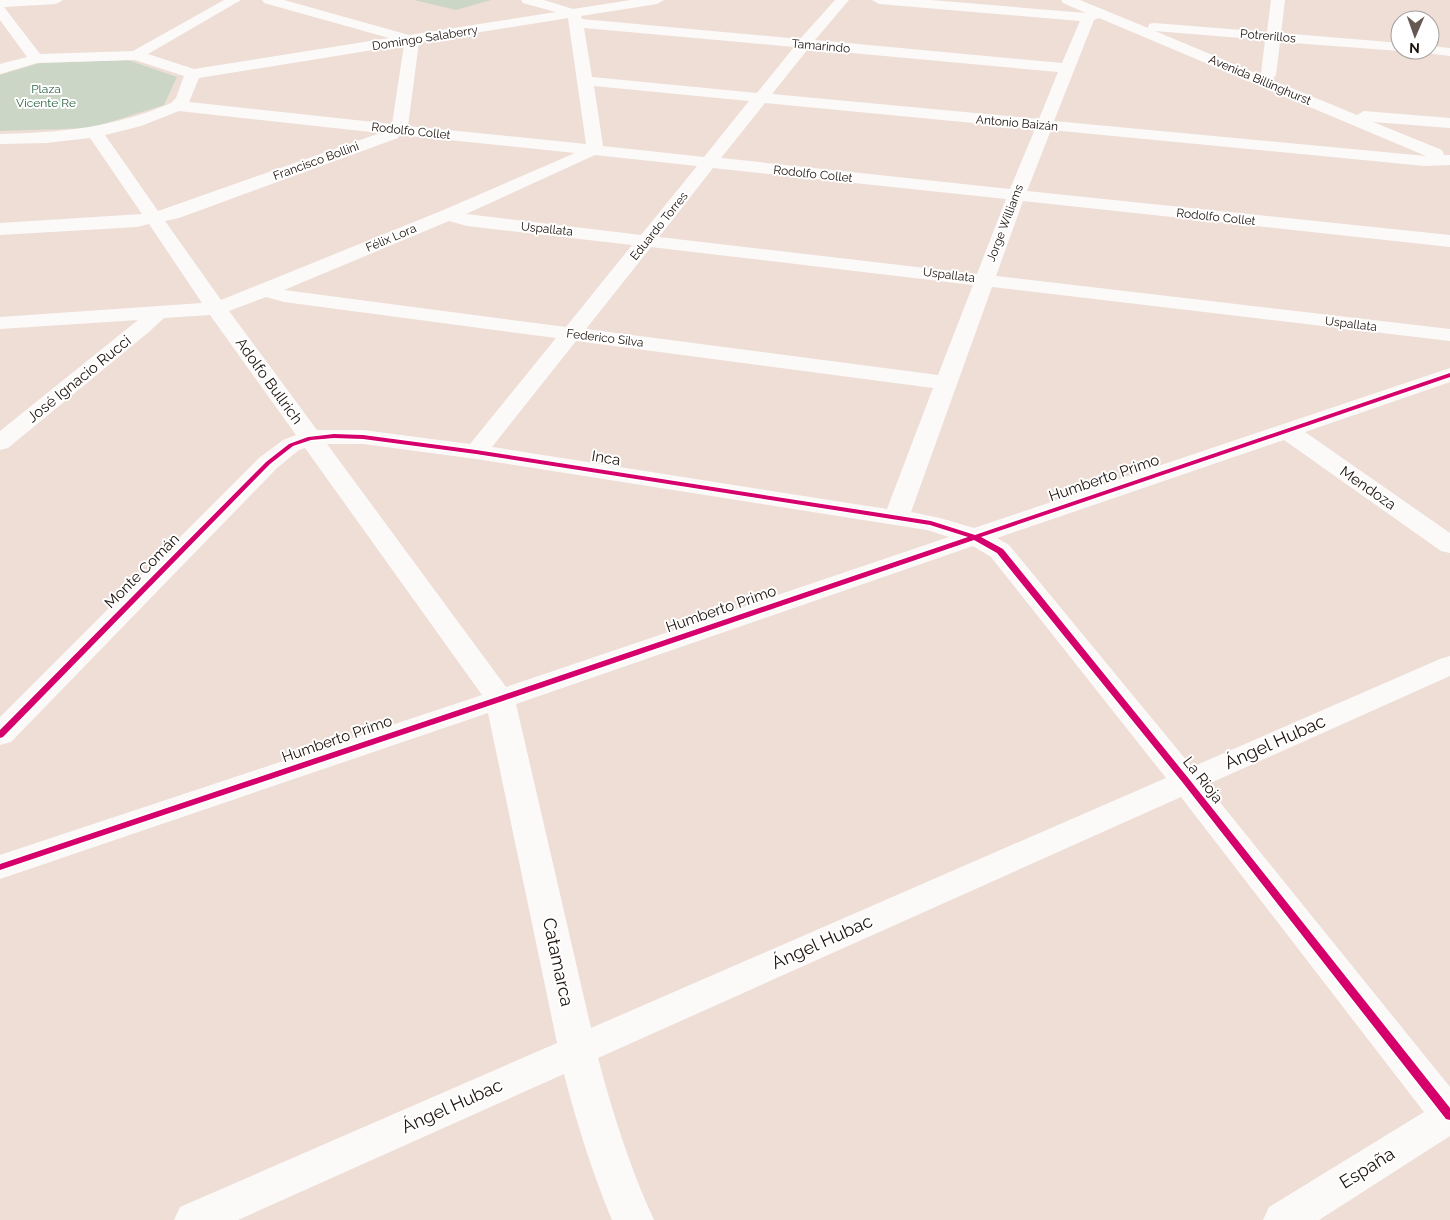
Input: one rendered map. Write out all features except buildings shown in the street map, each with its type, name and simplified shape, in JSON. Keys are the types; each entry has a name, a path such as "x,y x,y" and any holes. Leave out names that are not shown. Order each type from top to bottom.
{"street":[{"path":"0,3 56,0"},
{"path":"136,55 234,0"},
{"path":"269,0 409,40 413,46 400,126 397,130"},
{"path":"528,0 566,11 585,81 595,145 592,150"},
{"name":"Domingo Salaberry","path":"193,74 409,40 566,11 658,0"},
{"name":"Eduardo Torres","path":"476,452 804,44 842,0"},
{"path":"879,0 1095,16"},
{"name":"Avenida Billinghurst","path":"1068,0 1095,16 1135,27 1450,160"},
{"path":"1262,81 1268,75 1278,0"},
{"path":"0,10 36,59"},
{"name":"Tamarindo","path":"566,11 804,44 1067,68"},
{"name":"Jorge Williams","path":"897,516 1016,196 1067,68 1095,16"},
{"name":"Potrerillos","path":"1135,27 1159,27 1390,46"},
{"path":"0,69 36,59 136,55 193,74 183,99 177,106 112,130 95,133 0,138"},
{"name":"Antonio Baizán","path":"585,81 1425,161 1450,160"},
{"name":"Rodolfo Collet","path":"177,106 1450,241"},
{"path":"1346,116 1374,116 1450,123"},
{"name":"Francisco Bollini","path":"0,229 154,218 172,214 392,134 397,130"},
{"name":"Adolfo Bullrich","path":"95,133 216,308 500,699"},
{"name":"Félix Lora","path":"0,323 216,308 237,302 448,215 592,150"},
{"name":"Uspallata","path":"448,215 467,220 984,279 1450,336"},
{"name":"Federico Silva","path":"266,290 284,296 945,383"},
{"name":"José Ignacio Rucci","path":"0,444 143,327 157,313"},
{"name":"Humberto Primo","path":"0,867 500,699 1450,375"},
{"name":"Mendoza","path":"1287,431 1450,545"},
{"name":"Inca","path":"310,438 334,436 363,437 476,452 897,516"},
{"name":"Monte Comán","path":"0,735 268,463 291,445 310,438"},
{"name":"La Rioja","path":"897,516 931,523 975,537 1000,551 1186,781 1450,1116"},
{"name":"Ángel Hubac","path":"195,1220 1450,665"},
{"name":"Catamarca","path":"500,699 506,718 577,1050 596,1123 616,1182 633,1220"},
{"name":"España","path":"1284,1220 1450,1116"}],"green space":[{"path":"414,0 491,0 456,10"},
{"name":"Plaza Vicente Re","path":"128,60 177,77 164,105 91,128 0,131 0,75 40,63"}],"cycle path":[{"path":"0,867 500,699 1450,375"},
{"path":"0,735 268,463 291,445 310,438 334,436 363,437 476,452 931,523 975,537 1000,551 1186,781 1450,1116"}]}
